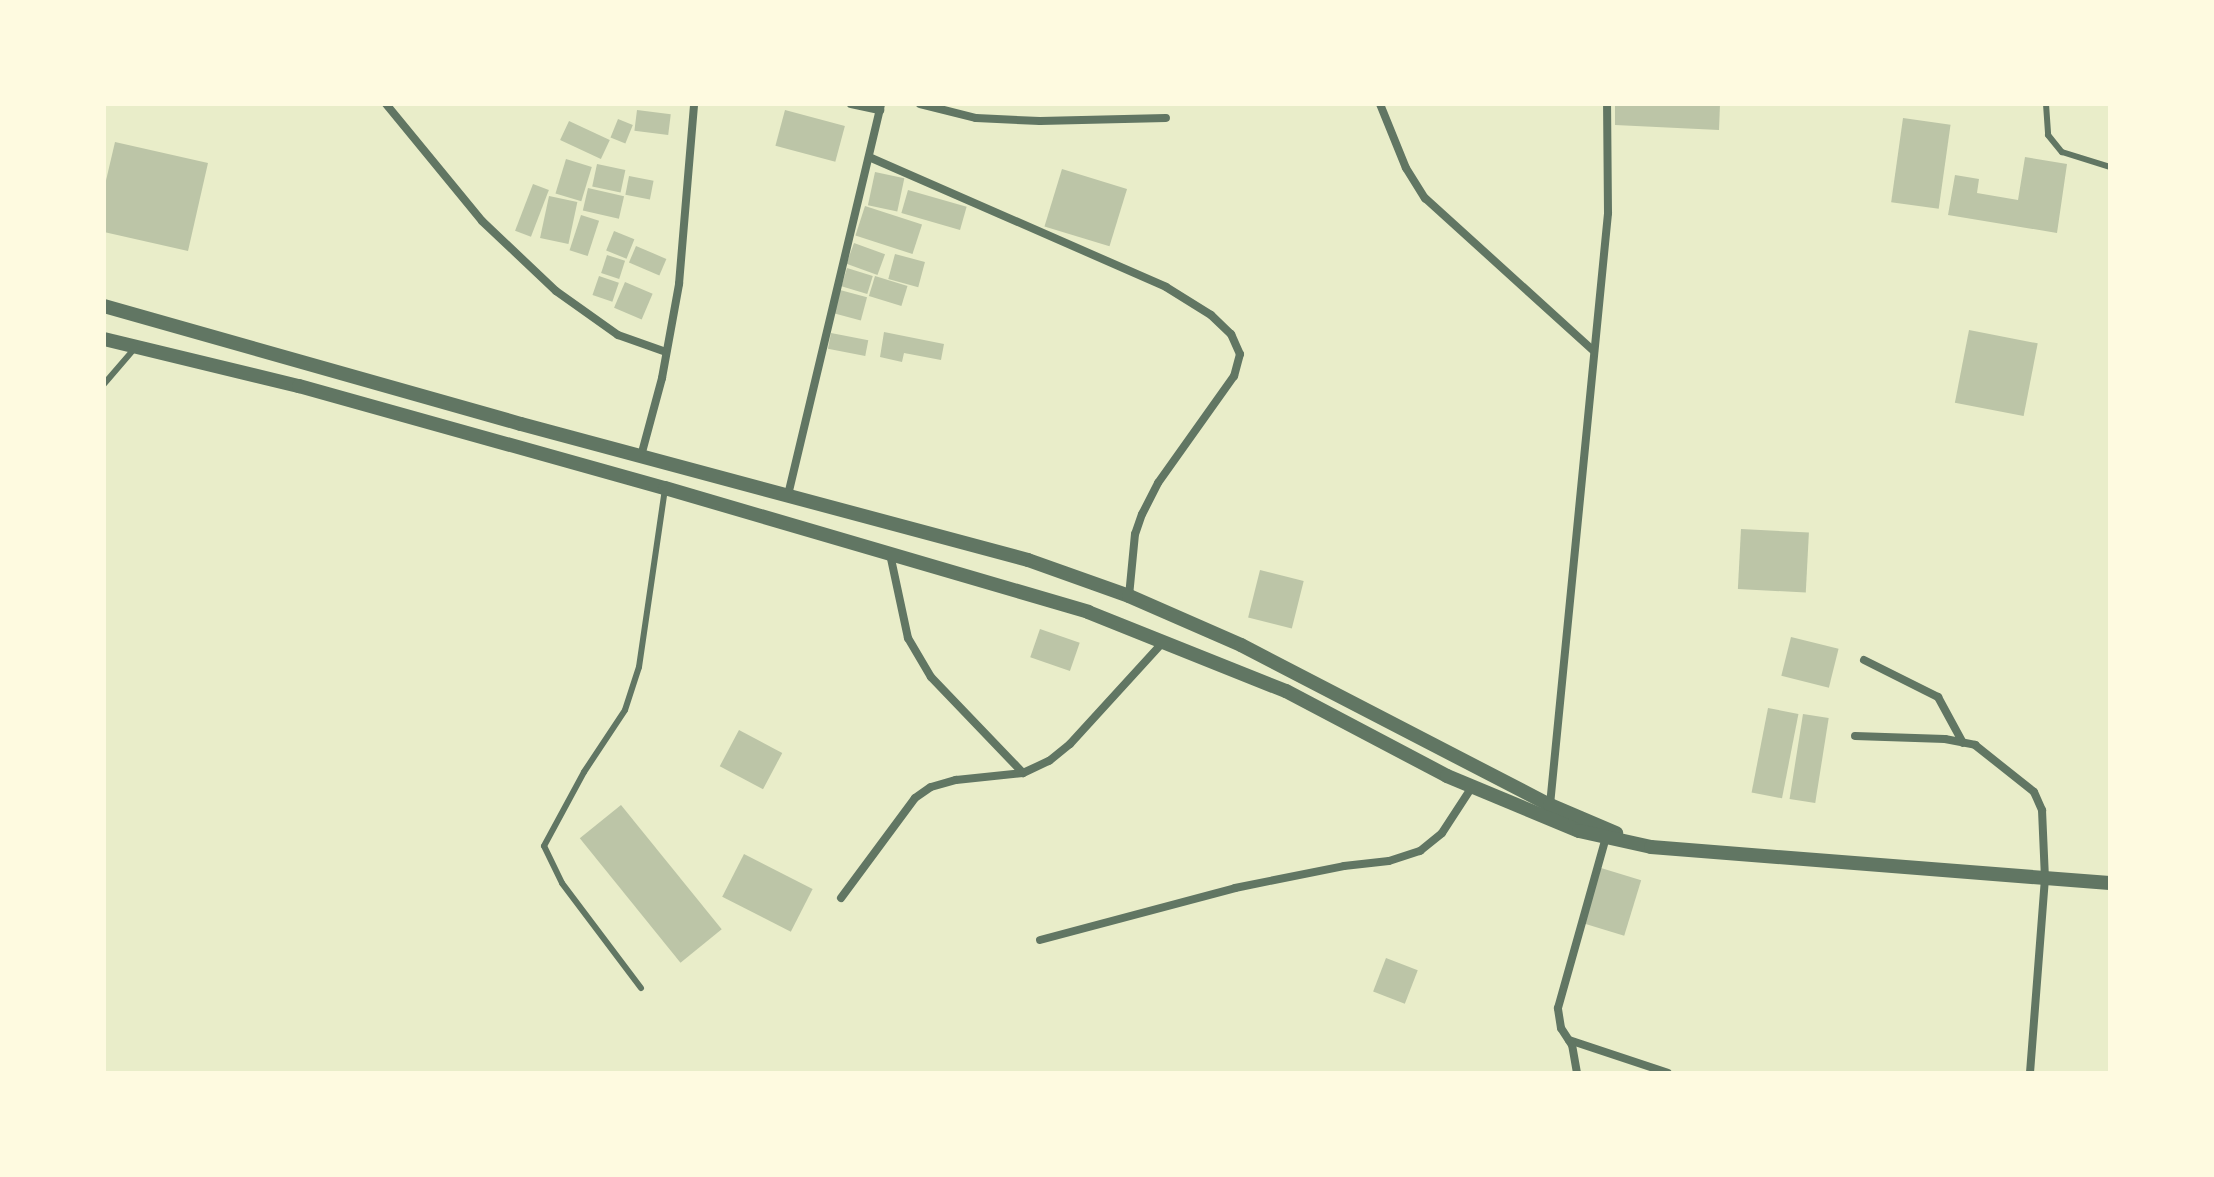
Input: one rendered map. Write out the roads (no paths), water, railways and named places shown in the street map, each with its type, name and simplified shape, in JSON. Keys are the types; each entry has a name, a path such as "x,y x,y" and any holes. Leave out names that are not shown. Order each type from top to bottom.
{"street":[{"path":"386,104 482,221 556,291 618,335 666,352"},
{"path":"641,456 679,284 694,104"},
{"path":"788,495 881,107 851,104"},
{"path":"920,104 976,118 1040,121 1166,118"},
{"path":"1380,104 1406,168 1425,198 1594,351"},
{"path":"1550,805 1608,213 1607,104"},
{"path":"869,157 1166,287 1211,315 1231,334 1240,354 1234,376 1158,483 1142,514 1135,534 1129,596"},
{"path":"104,306 1028,560 1129,596 1241,645 1550,805 1651,847"},
{"path":"104,339 256,376 665,488 1088,612 1286,691 1472,787 1546,820 1606,837 1651,847 2110,883"},
{"path":"256,376 267,353"},
{"path":"889,553 908,638 931,677 1023,773"},
{"path":"841,898 915,798 931,787 956,780 1023,773 1049,761 1070,744 1163,642"},
{"path":"1864,660 1938,697 1963,743"},
{"path":"1855,736 1975,745 2034,792 2042,810 2045,878 2030,1073"},
{"path":"1040,940 1235,888 1344,866 1389,861 1420,851 1442,833 1472,787"},
{"path":"1577,1073 1569,1039 1561,1028 1558,1008 1563,980 1606,837"},
{"path":"1569,1039 1668,1073"}],"lane":[{"path":"2046,104 2048,135 2062,152 2110,167"},
{"path":"104,384 135,348"},
{"path":"641,988 562,883 544,846 602,743 625,710 639,667 665,488"}]}
